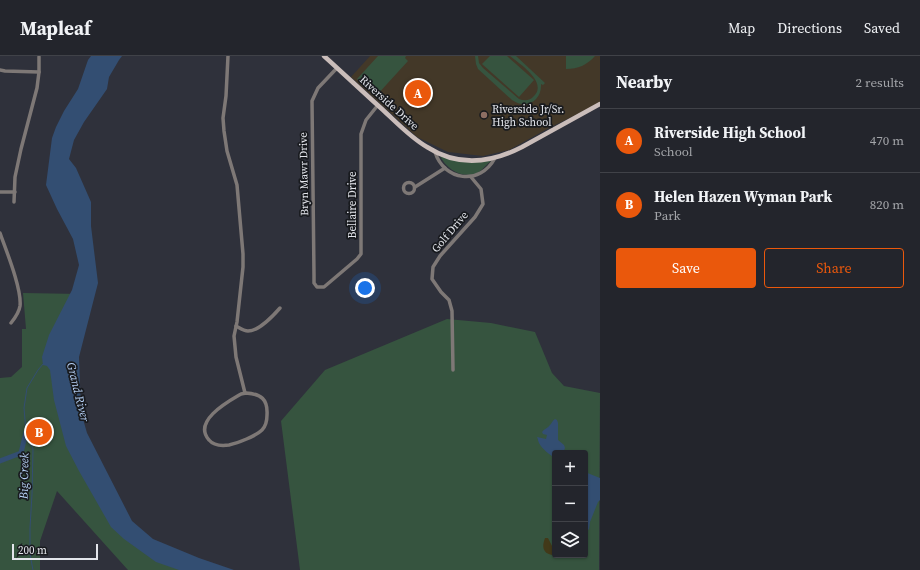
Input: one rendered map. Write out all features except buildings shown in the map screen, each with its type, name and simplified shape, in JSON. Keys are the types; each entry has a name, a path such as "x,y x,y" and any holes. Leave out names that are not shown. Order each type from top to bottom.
{"main road":[{"name":"Riverside Drive","path":"324,56 406,131 434,152 453,158 477,161 509,154 600,104"}],"street":[{"path":"228,56 226,96 223,118 227,151 237,185 243,254 243,267 234,346 245,393"},
{"path":"14,202 15,177 37,88 39,57"},
{"name":"Bryn Mawr Drive","path":"317,288 314,283 312,101 318,88 337,68"},
{"path":"0,70 39,72"},
{"name":"Bellaire Drive","path":"317,288 324,287 361,254 361,134 366,120 378,105"},
{"path":"434,152 445,168 459,176 471,177 492,165 495,158"},
{"path":"415,187 445,168"},
{"name":"Golf Drive","path":"453,370 452,311 449,300 432,279 433,267 440,256 475,217 483,204 481,190 471,177"},
{"path":"0,192 14,192"},
{"path":"0,233 18,288 20,300 17,315 11,323"},
{"path":"236,326 247,331 254,330 274,315 280,308"},
{"path":"245,393 258,394 263,398 267,405 267,419 263,428 255,435 229,445 213,444 208,440 205,434 206,424 210,417 217,409 245,393"}],"shaded area":[{"name":"Riverside Jr/Sr. High School","path":"370,56 600,56 600,103 509,150 483,156 448,152 417,137 351,77"}],"green space":[{"path":"378,56 406,56 405,58 408,61 376,96 357,79"},
{"path":"475,56 478,56 479,63 483,68 519,99 526,100 533,97 537,92 538,86 531,74 510,56 516,56 545,83 543,85 541,84 539,95 532,102 528,104 517,103 478,69"},
{"path":"490,56 507,56 534,80 519,97 482,64"},
{"path":"566,56 595,56 582,66 566,69"},
{"path":"440,156 466,162 491,161 479,172 468,175 451,169"},
{"path":"23,293 80,294 71,395 122,523 209,570 128,570 57,491 40,541 40,570 0,570 0,378 11,377 22,367 22,329 26,329"},
{"path":"447,319 491,323 535,332 552,373 564,386 600,393 599,570 300,570 281,421 325,370"}],"sand":[{"path":"545,538 548,538 552,546 552,555 546,553 543,544"}],"water":[{"name":"Grand River","path":"91,56 122,56 109,77 107,89 84,122 74,140 69,159 76,168 91,202 91,226 98,283 79,357 81,412 87,433 132,521 153,539 199,558 234,570 179,570 156,562 124,539 111,527 66,446 54,400 50,370 47,366 43,365 42,357 49,335 72,290 79,265 73,239 46,185 52,138 64,111 78,89 88,60"},
{"path":"553,420 557,420 558,440 564,445 565,448 564,450 552,450 552,456 542,447 537,437 546,439 547,435 543,434 542,432"},
{"path":"588,473 600,478 600,500 590,522 588,530"}],"waterway":[{"name":"Big Creek","path":"33,570 30,554 33,449 26,432 24,408 27,388 43,364"},
{"path":"0,461 21,453 26,432"}],"place":[{"name":"Riverside High School","path":"418,93"},
{"name":"Riverside Jr/Sr. High School","path":"484,115"},
{"name":"Helen Hazen Wyman Park","path":"39,432"}]}
